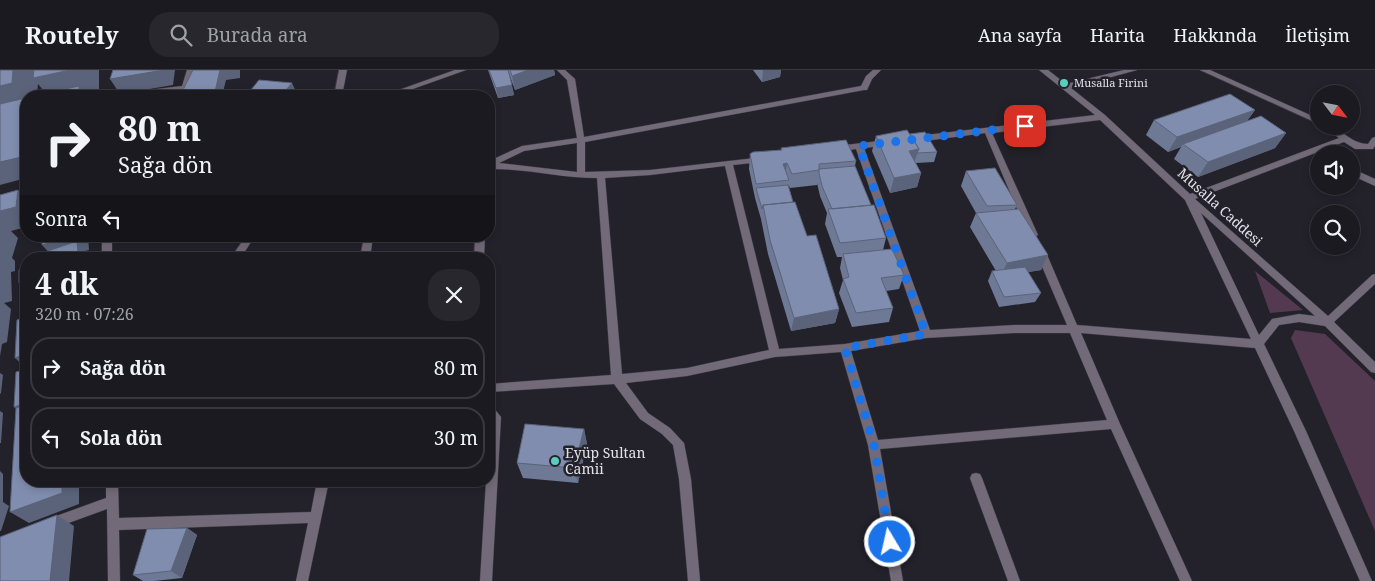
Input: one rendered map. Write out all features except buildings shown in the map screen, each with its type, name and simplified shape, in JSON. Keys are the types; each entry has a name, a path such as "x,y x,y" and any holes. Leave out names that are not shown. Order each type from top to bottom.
{"street":[{"path":"168,90 186,88 192,70"},
{"path":"339,90 343,70"},
{"path":"404,90 462,70"},
{"path":"561,70 571,79 581,140 581,175"},
{"path":"495,163 522,149 864,88 869,78 877,70"},
{"name":"Musalla Caddesi","path":"1043,70 1102,117 1189,198 1328,322 1375,369"},
{"path":"1065,87 1133,70"},
{"path":"1204,70 1310,118"},
{"path":"908,140 1102,117"},
{"path":"987,130 1075,329 1114,424 1186,581"},
{"path":"1339,135 1354,146 1370,147 1375,140"},
{"path":"1333,145 1345,139"},
{"path":"830,150 899,141"},
{"path":"859,146 926,334"},
{"path":"1310,155 1189,198 1300,431 1366,581"},
{"path":"495,165 507,164 581,175 633,175 773,157"},
{"path":"728,163 775,353"},
{"path":"601,175 617,379 644,416 666,431 678,443 685,479 694,581"},
{"path":"1360,176 1375,183"},
{"path":"1258,344 1276,322 1300,318 1328,322 1375,278"},
{"path":"495,388 687,372 775,353 845,348 926,334 1075,329 1258,344"},
{"path":"845,348 874,445 896,581"},
{"path":"495,416 495,433"},
{"path":"874,445 1114,424"},
{"path":"976,478 1014,581"},
{"path":"112,487 114,581"},
{"path":"302,581 322,487"},
{"path":"486,581 492,487"},
{"path":"38,528 112,501"},
{"path":"113,524 316,517"}],"shaded area":[{"path":"1255,271 1303,310 1270,313"},
{"path":"1295,330 1325,334 1375,381 1375,531 1291,338"}],"place":[{"name":"Musalla Firini","path":"1064,83"},
{"name":"Eyüp Sultan Camii","path":"555,461"}],"route":[{"path":"890,542 874,445 845,348 926,334 859,146 1025,126"}]}
